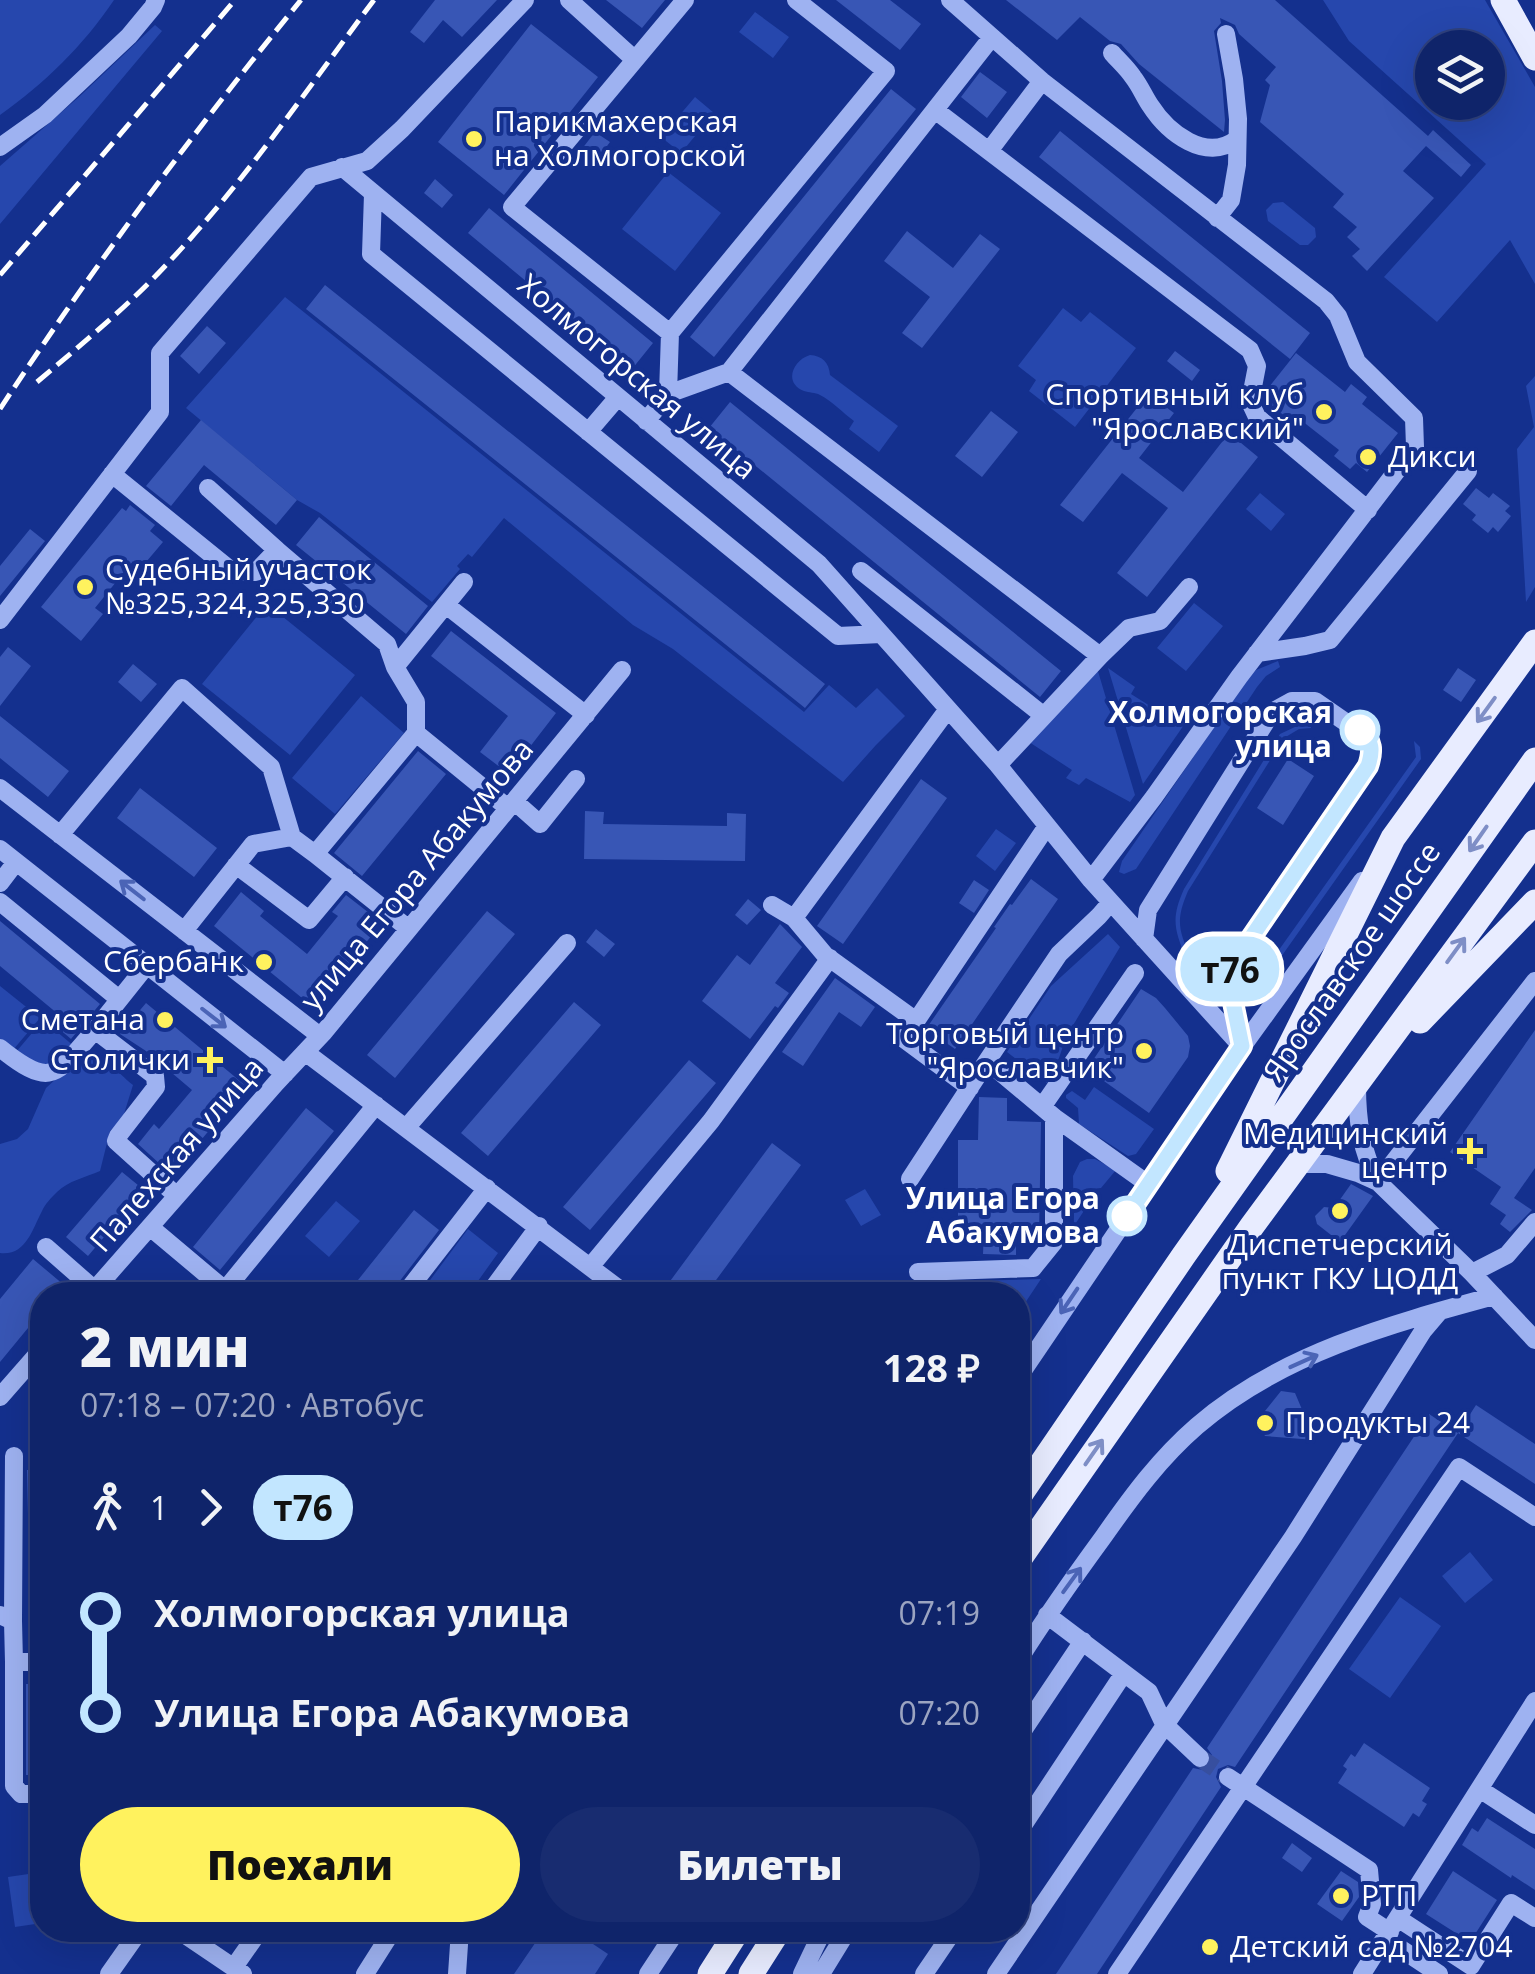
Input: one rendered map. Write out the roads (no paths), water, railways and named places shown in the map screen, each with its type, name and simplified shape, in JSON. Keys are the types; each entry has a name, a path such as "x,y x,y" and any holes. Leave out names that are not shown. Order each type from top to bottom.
{"main road":[{"path":"1503,0 1535,58"},
{"path":"1184,1255 1393,838 1535,642"},
{"name":"Ярославское шоссе","path":"1030,1480 1184,1255 1535,760"},
{"path":"1030,1544 1298,1164 1535,842"},
{"path":"1358,1085 1531,907"},
{"path":"710,1974 730,1942"},
{"path":"751,1974 771,1942"}],"street":[{"path":"0,147 45,115 130,36 156,0"},
{"path":"0,620 160,412 160,354 311,177 367,161 525,0"},
{"path":"570,0 634,59"},
{"path":"670,333 512,207 685,0"},
{"path":"668,394 670,333 886,71 796,0"},
{"path":"950,0 1042,81 1326,301 1338,316 1356,362 1414,418 1415,447 1091,880"},
{"path":"1217,218 1232,200 1237,165 1234,79 1226,34"},
{"path":"646,421 668,394 728,372 992,37"},
{"path":"1112,52 1152,108 1185,138 1213,149 1227,147 1237,139"},
{"path":"989,151 1042,81"},
{"path":"934,110 1250,350 1257,366 1250,402 1257,417 1368,510"},
{"name":"Холмогорская улица","path":"342,168 819,564 998,765 1091,880 1242,1046"},
{"path":"374,194 370,254 838,636 881,634"},
{"path":"728,372 1100,656"},
{"path":"588,432 618,397"},
{"path":"1258,653 1330,640 1468,471"},
{"path":"112,474 233,572 256,572 277,550"},
{"path":"208,488 387,644 395,668 416,702 416,733 315,854"},
{"path":"861,571 1044,716"},
{"path":"395,668 464,582"},
{"path":"998,765 1129,628 1160,621 1189,587"},
{"path":"446,605 586,714"},
{"name":"улица Егора Абакумова","path":"0,788 320,1036 622,670"},
{"path":"60,835 182,688 271,767 292,837 410,929"},
{"path":"1144,939 1148,910 1272,712 1292,701 1315,701 1368,736 1373,750 1368,766 1227,973 1242,1046"},
{"path":"794,918 948,709"},
{"path":"416,733 540,824 576,779"},
{"path":"970,1088 904,1040 1047,826"},
{"path":"184,930 253,844 292,837"},
{"path":"1030,1360 1242,1046 1393,838"},
{"path":"0,849 284,1074"},
{"path":"0,882 16,862"},
{"path":"236,865 309,920 345,878"},
{"path":"0,902 119,999"},
{"path":"910,1179 1059,954 1111,902"},
{"path":"772,905 794,918 830,958 915,1020"},
{"path":"406,1128 567,943"},
{"path":"590,1266 711,1120 830,958"},
{"path":"0,1048 34,1072 54,1074 147,965"},
{"path":"918,1272 1034,1268 1054,1242 1048,1112 1134,973"},
{"path":"1378,1182 1535,982"},
{"path":"94,1030 156,1076 156,1087 116,1141 178,1196"},
{"name":"Палехская улица","path":"101,1282 320,1036"},
{"name":"улица Егора Абакумова","path":"305,1052 539,1226 605,1282"},
{"path":"988,1062 1048,1112 1148,1184"},
{"path":"1358,1085 1361,1142 1378,1182 1535,1340"},
{"path":"232,1282 376,1106"},
{"path":"1298,1164 1327,1164 1378,1182"},
{"path":"414,1282 487,1188"},
{"path":"1472,1273 1507,1255 1535,1222"},
{"path":"498,1282 539,1226"},
{"path":"150,1227 215,1282"},
{"path":"46,1248 82,1282"},
{"path":"1030,1642 1149,1474 1197,1426 1267,1377 1352,1338 1494,1296"},
{"path":"1030,1923 1293,1537 1423,1331 1440,1311"},
{"path":"0,1397 30,1363"},
{"path":"14,1456 7,1618 14,1662 14,1786 22,1794 30,1794"},
{"path":"1117,1974 1236,1782 1459,1467 1535,1517"},
{"path":"1047,1615 1149,1692 1164,1724 1200,1758"},
{"path":"1030,1720 1083,1641"},
{"path":"14,1662 30,1662"},
{"path":"1030,1816 1124,1672"},
{"path":"1362,1974 1535,1701"},
{"path":"1236,1782 1369,1870 1372,1904 1368,1917 1391,1930 1471,1966 1511,1903 1535,1918"},
{"path":"1481,1790 1535,1824"},
{"path":"1391,1930 1439,1974"},
{"path":"109,1974 132,1942"},
{"path":"196,1942 238,1971 254,1942"},
{"path":"365,1974 385,1942"},
{"path":"457,1974 459,1942"},
{"path":"648,1974 669,1942"},
{"path":"802,1974 817,1942"},
{"path":"821,1974 841,1942"},
{"path":"924,1974 946,1942"},
{"path":"996,1974 1018,1942"}],"tunnel":[{"path":"1200,1758 1228,1777"}],"railway":[{"path":"0,275 235,0"},
{"path":"0,409 145,200 301,0"},
{"path":"37,382 136,295 195,233 374,0"}],"place":[{"name":"Парикмахерская на Холмогорской","path":"474,139"},
{"name":"Спортивный клуб \"Ярославский\"","path":"1324,412"},
{"name":"Дикси","path":"1368,457"},
{"name":"Судебный участок №325,324,325,330","path":"85,587"},
{"name":"Холмогорская улица","path":"1360,730"},
{"name":"Сбербанк","path":"264,962"},
{"name":"Сметана","path":"165,1020"},
{"name":"Торговый центр \"Ярославчик\"","path":"1144,1051"},
{"name":"Столички","path":"210,1060"},
{"name":"Медицинский центр","path":"1470,1151"},
{"name":"Диспетчерский пункт ГКУ ЦОДД","path":"1340,1211"},
{"name":"Улица Егора Абакумова","path":"1127,1216"},
{"name":"Продукты 24","path":"1265,1423"},
{"name":"РТП","path":"1341,1896"},
{"name":"Детский сад №2704","path":"1210,1947"}]}
